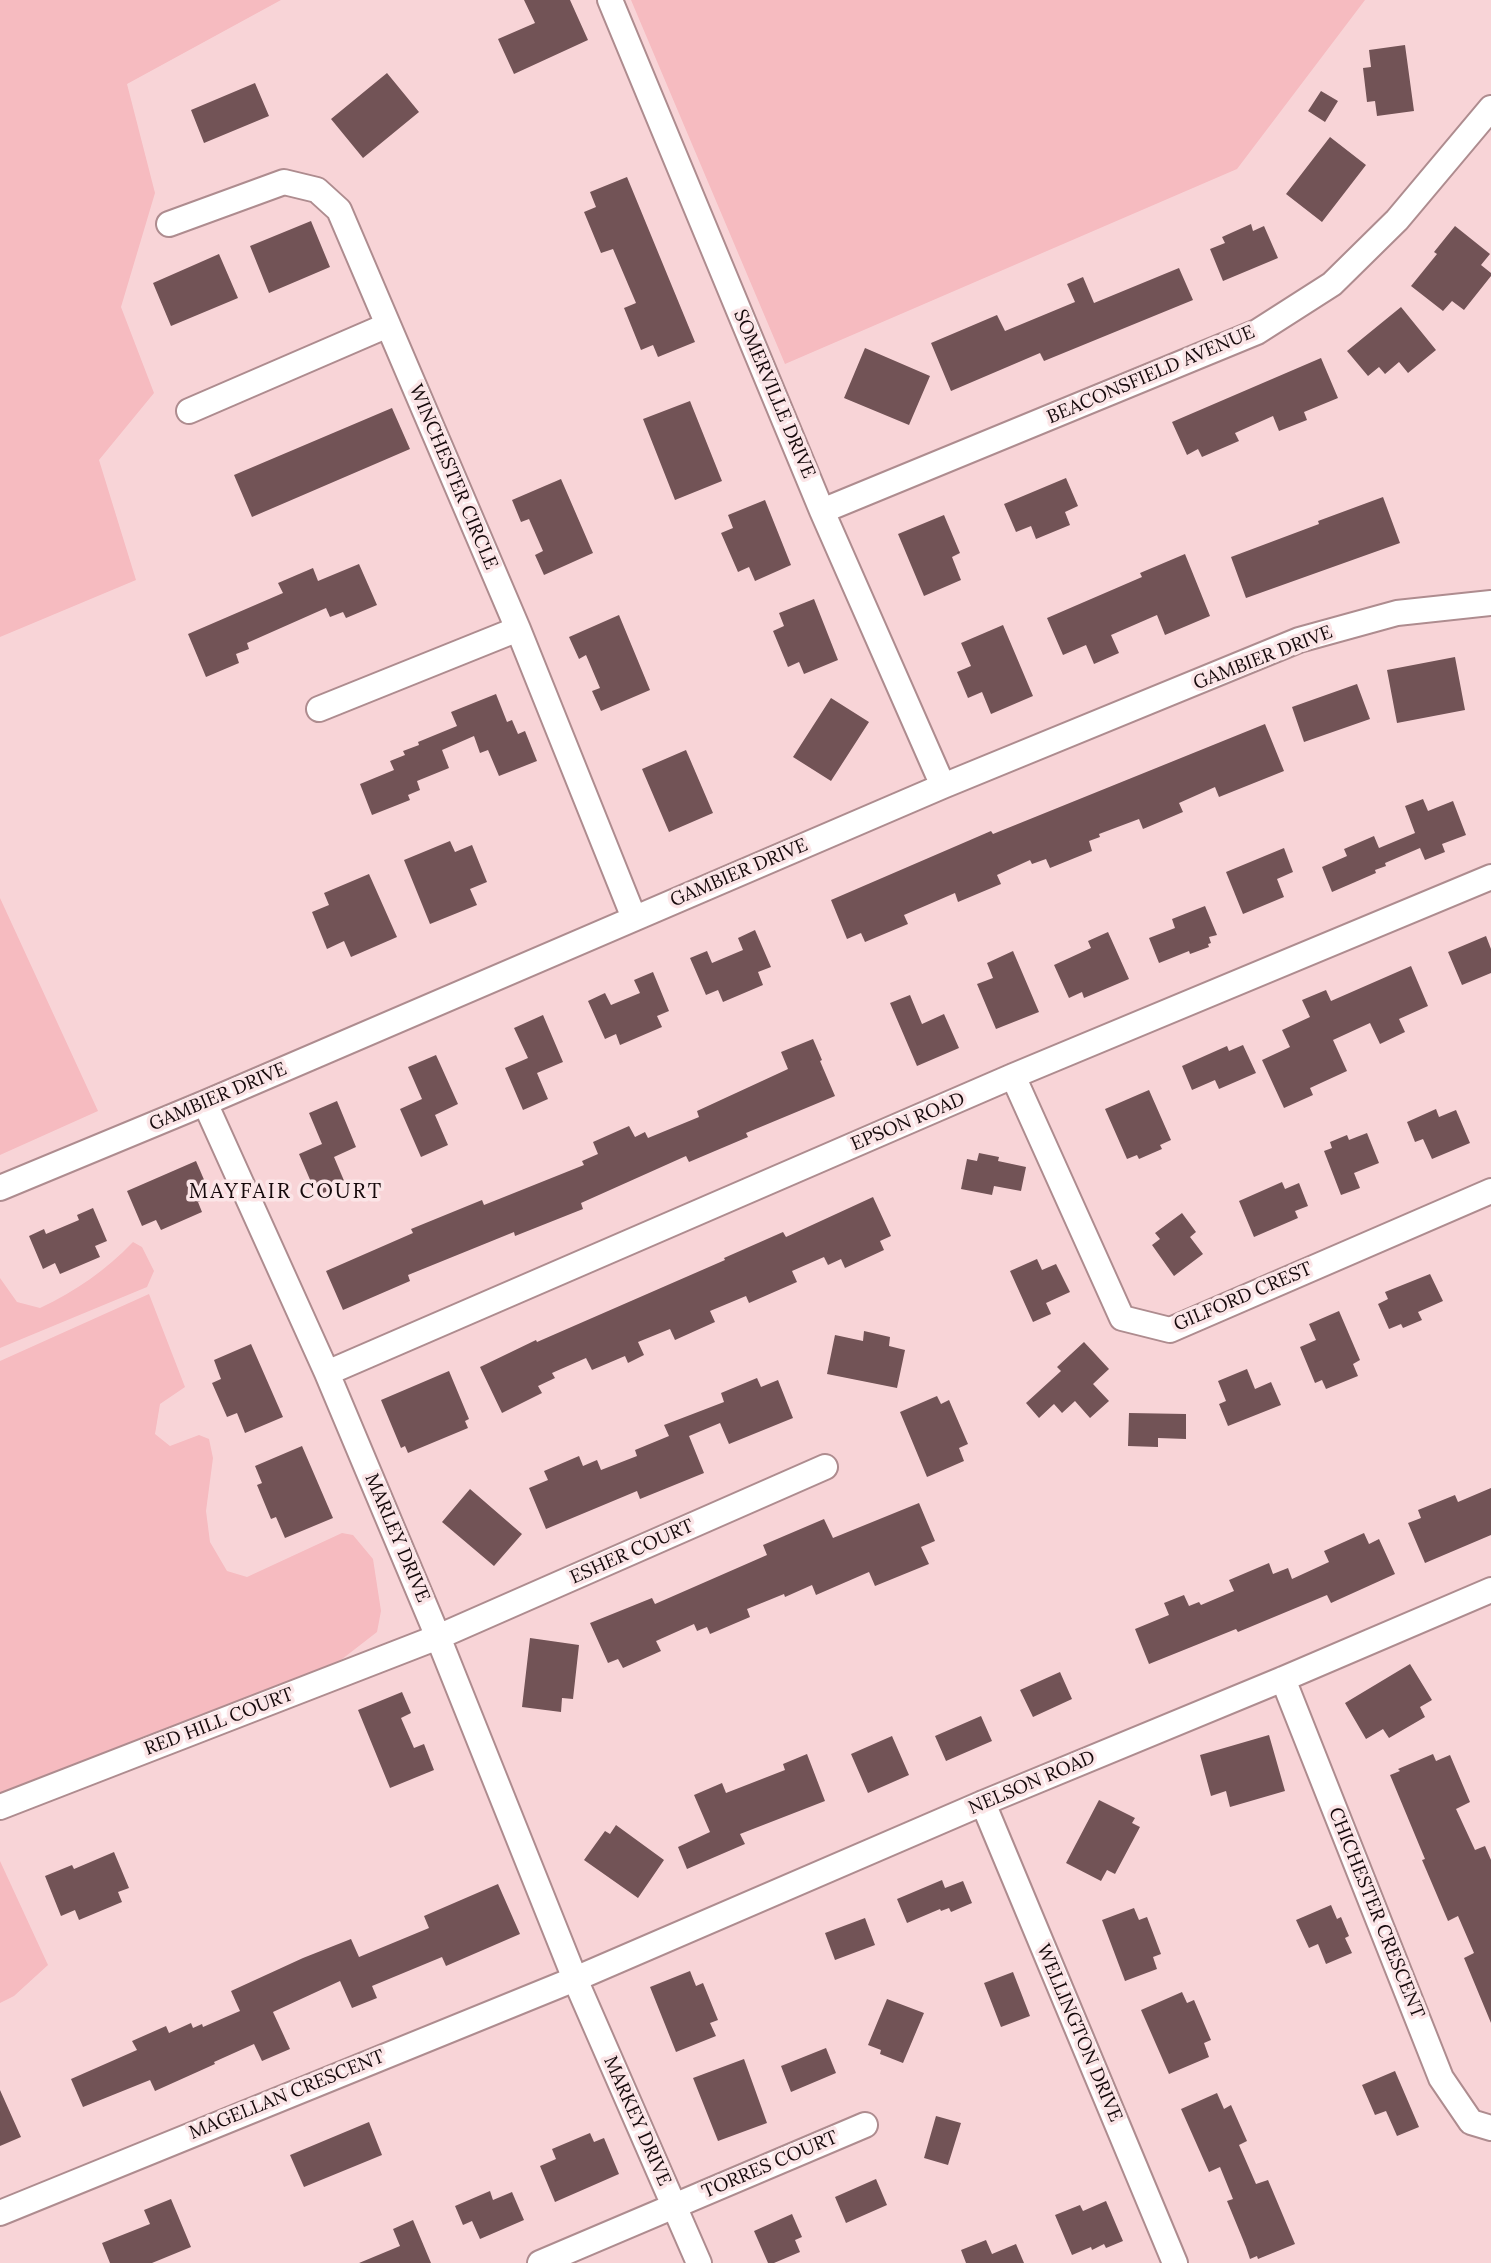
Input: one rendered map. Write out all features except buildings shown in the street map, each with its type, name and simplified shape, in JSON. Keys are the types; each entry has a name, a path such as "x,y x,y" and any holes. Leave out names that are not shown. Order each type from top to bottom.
{"street":[{"name":"SOMERVILLE DRIVE","path":"610,0 822,511 943,786"},
{"name":"BEACONSFIELD AVENUE","path":"822,511 1257,332 1332,284 1397,220 1491,108"},
{"name":"WINCHESTER CIRCLE","path":"169,224 284,182 317,190 339,210 518,629 634,918"},
{"path":"189,411 388,325"},
{"name":"GAMBIER DRIVE","path":"0,1188 205,1103 943,786 1299,640 1397,613 1491,603"},
{"path":"319,709 518,629"},
{"name":"EPSON ROAD","path":"327,1373 1013,1076 1491,877"},
{"name":"GILFORD CREST","path":"1013,1076 1122,1318 1151,1326 1170,1330 1491,1191"},
{"name":"MARLEY DRIVE","path":"205,1103 327,1373 438,1637 575,1979"},
{"name":"ESHER COURT","path":"438,1637 825,1467"},
{"name":"NELSON ROAD","path":"575,1979 983,1803 1491,1590"},
{"name":"RED HILL COURT","path":"0,1807 438,1637"},
{"name":"CHICHESTER CRESCENT","path":"1283,1679 1441,2078 1471,2122 1491,2128"},
{"name":"WELLINGTON DRIVE","path":"983,1803 1175,2263"},
{"name":"MARKEY DRIVE","path":"575,1979 699,2263"},
{"name":"MAGELLAN CRESCENT","path":"0,2213 575,1979"},
{"name":"TORRES COURT","path":"540,2263 865,2125"}],"shaded area":[{"path":"0,0 281,0 127,84 155,193 121,307 154,393 99,460 136,580 0,637"},
{"path":"631,0 1365,0 1237,169 785,364"},
{"path":"0,898 98,1111 0,1155"},
{"path":"133,1242 142,1247 154,1271 147,1287 0,1348 0,1278 17,1302 40,1308 90,1279"},
{"path":"149,1294 185,1387 160,1404 155,1434 170,1446 199,1435 209,1439 213,1458 206,1511 210,1542 227,1571 247,1577 342,1533 353,1535 373,1559 381,1611 377,1632 337,1663 45,1780 0,1814 0,1361"},
{"path":"0,1861 48,1965 14,1996 0,2003"}],"district":[{"name":"MAYFAIR COURT","path":"286,1192"}]}
